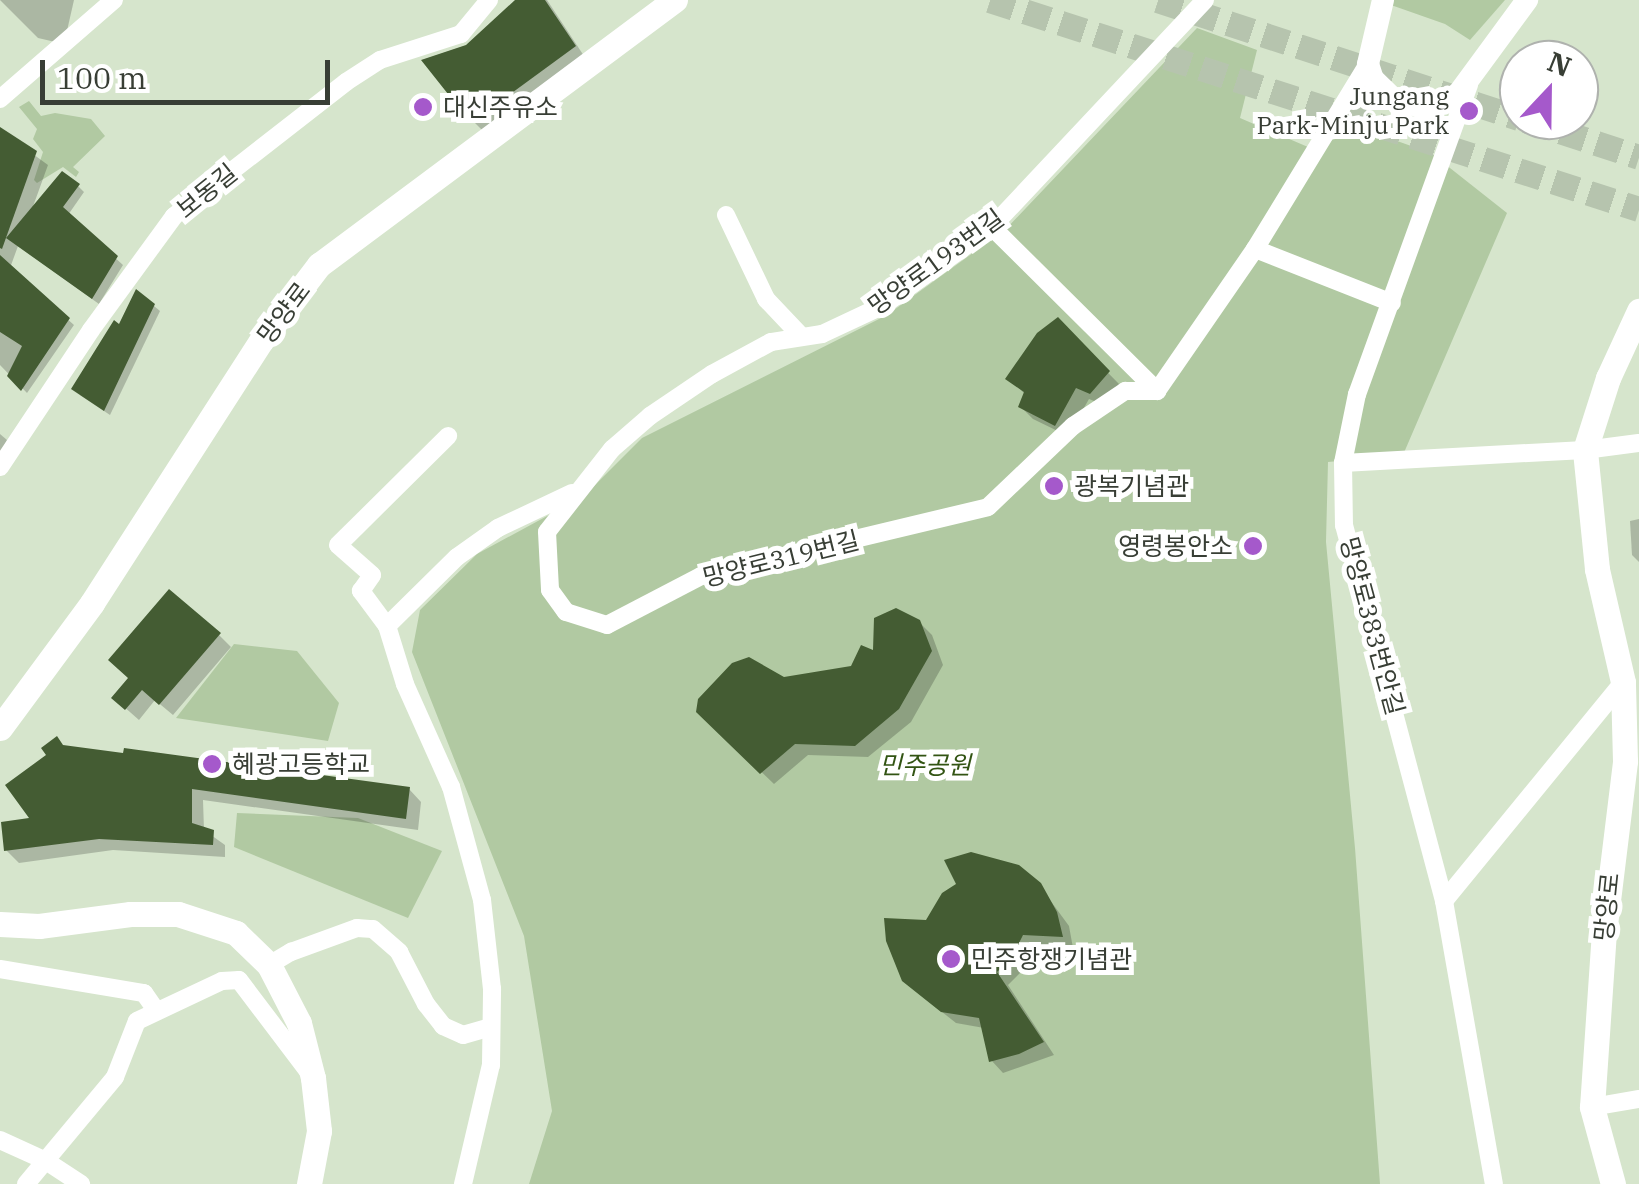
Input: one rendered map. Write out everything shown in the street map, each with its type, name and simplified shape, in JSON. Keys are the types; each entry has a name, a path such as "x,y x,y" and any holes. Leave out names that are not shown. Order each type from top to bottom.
{"main road":[{"name":"망양로","path":"0,728 92,603 261,342 319,266 675,0"},
{"name":"망양로","path":"1612,1184 1592,1107 1604,934 1625,761 1624,682 1597,570 1585,450 1608,378 1639,311"},
{"path":"0,924 39,926 130,914 178,914 236,932 270,965 292,1004 313,1078 319,1131 309,1184"}],"street":[{"path":"0,98 114,0"},
{"name":"보동길","path":"0,466 90,330 174,216 346,82 380,60 461,34 488,0"},
{"name":"망양로193번길","path":"574,492 650,416 771,342 822,334 884,305 992,226 1204,0"},
{"path":"992,226 1157,391 1255,250 1368,64 1383,0"},
{"path":"1368,64 1381,90 1404,104 1421,107 1449,101 1471,80 1527,0"},
{"name":"망양로383번안길","path":"1471,80 1357,394 1343,463 1344,525 1444,902 1494,1184"},
{"path":"726,215 766,300 802,337"},
{"path":"1255,250 1392,302"},
{"name":"망양로319번길","path":"574,492 548,532 550,590 566,612 607,625 701,576 988,507 1073,426 1126,391 1157,391"},
{"path":"448,436 338,545 372,575 361,591 387,626 405,684 451,787 482,900 492,988 490,1066 463,1184"},
{"path":"1343,463 1585,450 1639,442"},
{"path":"387,626 456,557 498,528 574,492"},
{"path":"1444,902 1624,682"},
{"path":"270,965 291,952 357,928 373,930 400,952 426,1004 443,1026 463,1035 492,1027"},
{"path":"0,968 144,993 155,1009"},
{"path":"26,1184 115,1077 137,1021 155,1009 222,981 239,980 313,1078"},
{"path":"1592,1107 1639,1098"},
{"path":"0,1140 46,1161 81,1184"}],"green space":[{"path":"1392,0 1505,0 1470,40 1445,24 1391,5"},
{"name":"민주공원","path":"1197,28 1257,50 1240,118 1308,147 1366,130 1431,153 1507,213 1403,455 1328,462 1326,542 1355,848 1380,1184 529,1184 552,1111 524,936 412,652 420,610 477,554 584,496 642,438 887,315 1006,229"},
{"path":"29,101 41,116 55,113 91,119 105,136 73,167 79,172 76,177 63,167 37,183 34,180 43,152 33,139 37,129 19,107"},
{"path":"234,644 297,651 339,703 328,741 176,718"},
{"path":"237,813 358,818 442,851 408,918 234,847"}],"building":[{"path":"515,0 545,0 576,46 471,123 421,60 466,45"},
{"path":"0,127 37,151 2,249 0,248"},
{"path":"62,171 80,184 63,207 118,256 92,299 6,238"},
{"path":"0,255 70,318 21,391 7,376 22,346 0,332"},
{"path":"136,289 155,304 104,411 71,389 114,320 119,324"},
{"path":"1058,317 1110,371 1090,394 1076,388 1055,426 1018,407 1024,392 1005,379 1037,333"},
{"path":"169,589 221,633 159,705 142,690 125,710 111,698 128,678 108,660"},
{"path":"896,608 920,620 932,651 899,709 855,746 795,744 760,774 696,712 698,699 732,663 749,657 784,677 851,666 861,645 873,650 874,618"},
{"path":"57,736 63,745 123,753 124,748 410,787 406,819 192,789 192,823 214,830 213,845 99,839 4,851 1,822 29,818 5,785 46,755 41,748"},
{"name":"민주항쟁기념관","path":"971,852 1019,865 1041,883 1057,912 1063,937 1023,935 1012,957 997,972 1044,1042 989,1062 979,1018 941,1012 902,981 886,941 884,918 926,920 942,893 956,884 944,860"}],"tunnel":[{"path":"990,0 1639,209"},
{"path":"1158,0 1499,111"},
{"path":"1587,140 1639,157"}],"place":[{"name":"대신주유소","path":"423,107"},
{"name":"Jungang Park-Minju Park","path":"1469,111"},
{"name":"광복기념관","path":"1054,486"},
{"name":"영령봉안소","path":"1253,546"},
{"name":"혜광고등학교","path":"212,764"},
{"name":"민주항쟁기념관","path":"951,959"}]}
